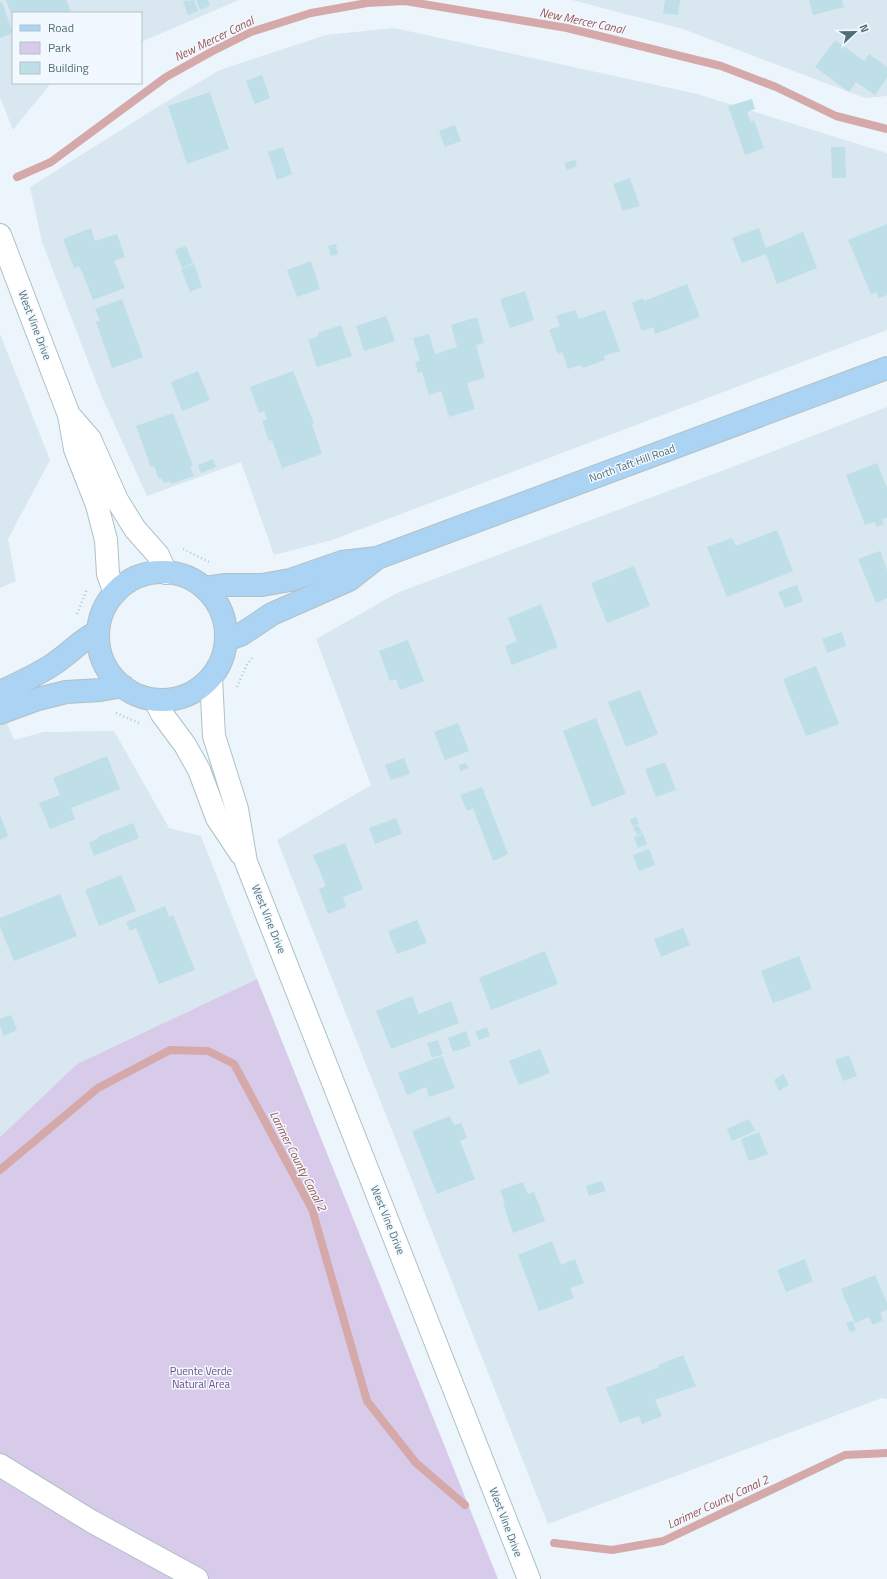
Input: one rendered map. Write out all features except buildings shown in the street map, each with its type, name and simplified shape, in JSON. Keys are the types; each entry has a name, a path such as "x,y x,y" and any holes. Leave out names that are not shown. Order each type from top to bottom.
{"main road":[{"name":"North Taft Hill Road","path":"204,588 226,585 262,585 290,580 342,562 377,558 887,368"},
{"name":"North Taft Hill Road","path":"227,640 242,634 272,614 349,580 377,558"},
{"path":"152,573 166,573 186,577 204,588 217,604 225,622 227,640 222,661 211,678 202,687 173,699 155,700 138,695 123,686 112,676 103,661 97,632 104,611 115,593 127,583 138,577 152,573"},
{"path":"0,692 38,674 55,663 84,639 97,632"},
{"path":"0,713 38,699 66,692 100,690 123,686"}],"street":[{"name":"West Vine Drive","path":"0,235 69,415 75,449 97,505 106,540 108,574 115,593"},
{"name":"West Vine Drive","path":"69,415 90,439 117,500 135,529 158,555 166,573"},
{"name":"West Vine Drive","path":"211,678 214,736 237,809 246,862"},
{"name":"West Vine Drive","path":"155,700 162,714 186,745 199,770 217,818 246,862 529,1579"},
{"path":"0,1465 91,1521 197,1579"}],"path":[{"path":"177,546 211,564"},
{"path":"75,616 79,611 89,583"},
{"path":"235,690 247,664 257,652"},
{"path":"114,712 140,724"}],"shaded area":[{"path":"0,0 239,0 142,42 142,12 12,12 12,84 50,84 13,130 0,97"},
{"path":"572,0 887,0 887,96 865,98 683,29"},
{"path":"394,28 697,94 887,153 887,330 332,540 274,555 241,462 147,496 102,397 42,242 30,187 164,103 220,70 326,35"},
{"path":"0,334 50,460 8,539 16,581 0,588"},
{"path":"887,407 887,1399 882,1398 548,1524 277,840 371,785 316,639 397,593"},
{"path":"0,707 14,740 44,732 114,731 169,828 201,836 257,979 77,1064 0,1137"}],"green space":[{"name":"Puente Verde Natural Area","path":"257,979 498,1579 0,1579 0,1137 77,1064"}],"waterway":[{"name":"New Mercer Canal","path":"17,177 51,162 166,77 251,32 311,13 367,3 405,1 567,28 721,66 776,87 836,116 887,129"},
{"name":"Larimer County Canal 2","path":"0,1170 98,1088 170,1050 208,1051 234,1064 312,1209 367,1401 416,1463 465,1505"},
{"name":"Larimer County Canal 2","path":"554,1543 612,1550 663,1541 845,1455 887,1453"}]}
